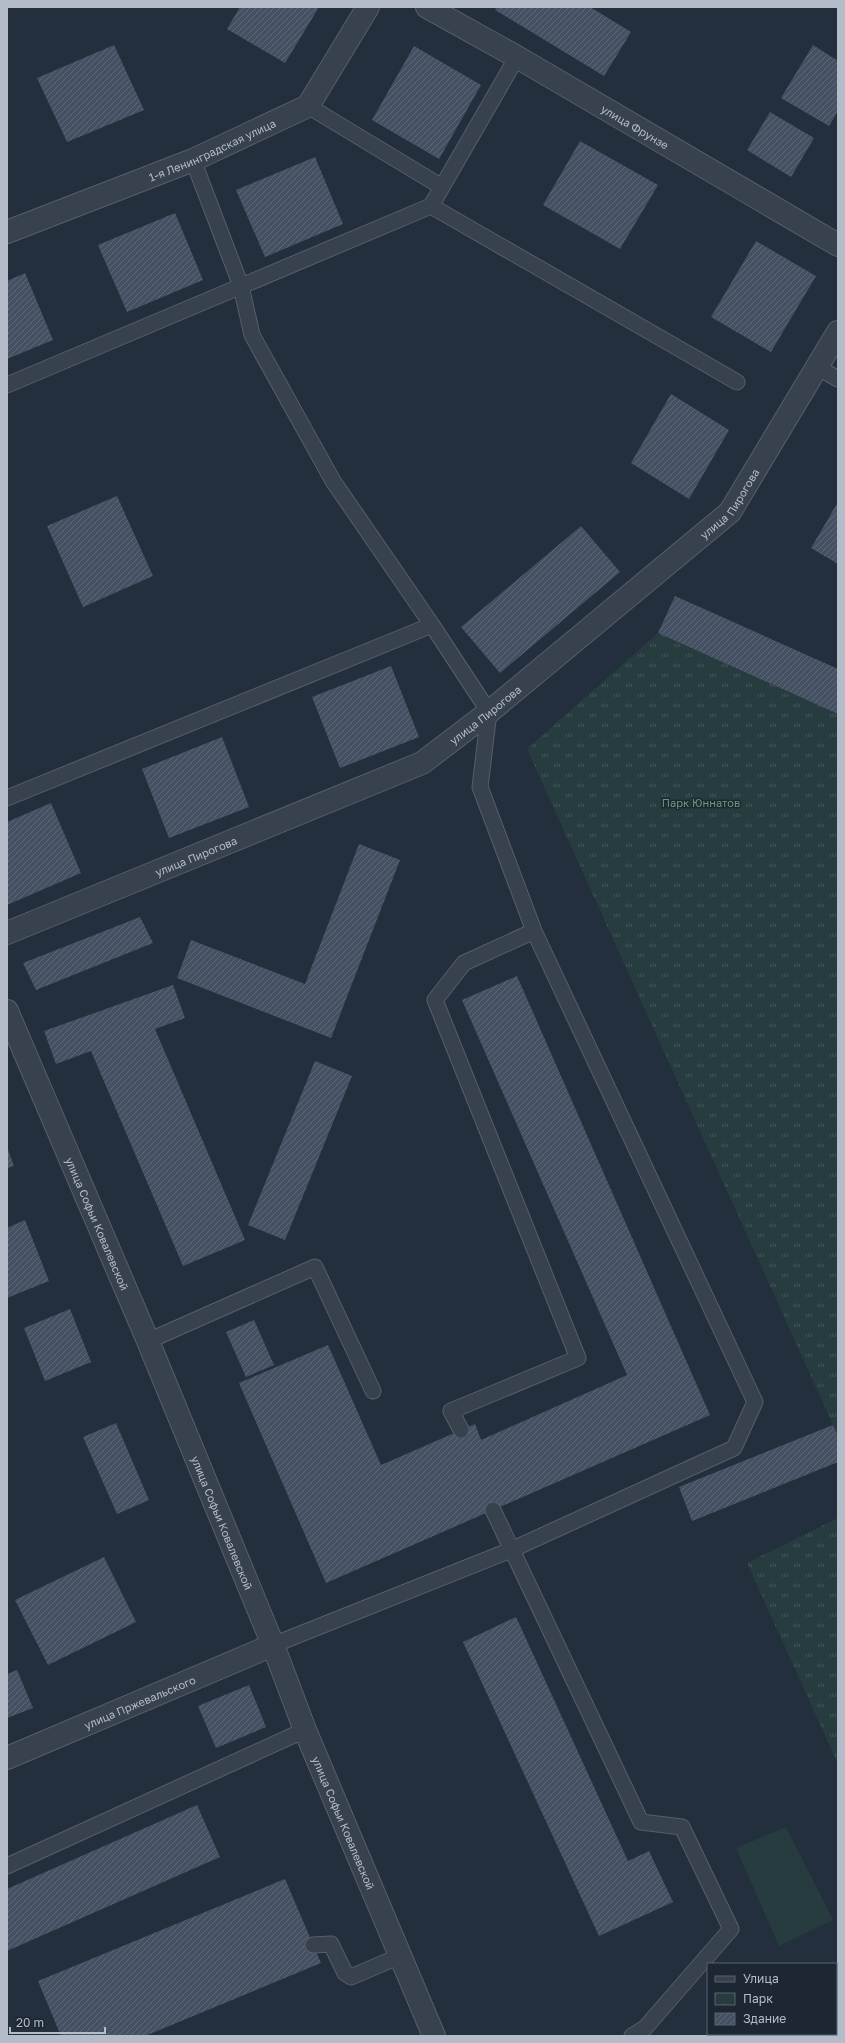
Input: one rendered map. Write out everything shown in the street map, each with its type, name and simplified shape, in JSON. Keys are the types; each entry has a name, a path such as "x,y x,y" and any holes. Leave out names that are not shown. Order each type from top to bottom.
{"street":[{"path":"308,106 368,7"},
{"name":"улица Фрунзе","path":"431,8 838,245"},
{"name":"1-я Ленинградская улица","path":"7,232 193,160 308,106"},
{"name":"улица Пирогова","path":"7,933 422,763 489,712 730,512 838,332"},
{"name":"улица Софьи Ковалевской","path":"7,1011 148,1341 273,1645 305,1730 434,2036"},
{"name":"улица Пржевальского","path":"7,1758 273,1645"}],"lane":[{"path":"7,385 431,206 517,57"},
{"path":"308,106 442,187"},
{"path":"193,160 241,286 252,335 329,474 432,625 489,712 480,787 534,931 756,1402 734,1448 510,1550 273,1645"},
{"path":"431,206 737,382"},
{"path":"817,367 838,379"},
{"path":"7,798 432,625"},
{"path":"460,1430 451,1411 578,1358 436,1000 464,963 534,931"},
{"path":"148,1341 315,1267 373,1391"},
{"path":"493,1510 510,1550 641,1822 682,1827 731,1929 644,2028 632,2036"},
{"path":"7,1866 305,1730"},
{"path":"313,1945 331,1944 345,1973 351,1977 400,1956"}],"green space":[{"name":"Парк Юннатов","path":"658,633 838,714 838,1436 527,749"},
{"path":"838,1518 838,1764 747,1563"},
{"path":"786,1827 833,1920 779,1946 736,1848"}],"building":[{"path":"240,7 319,7 285,63 227,29"},
{"path":"497,7 590,7 631,32 604,76 495,10"},
{"path":"114,45 144,110 67,142 37,78"},
{"path":"813,45 838,61 838,111 829,126 781,98"},
{"path":"414,46 481,85 439,159 372,120"},
{"path":"770,112 814,138 791,177 747,150"},
{"path":"580,141 658,185 620,249 543,205"},
{"path":"315,157 343,224 265,257 236,190"},
{"path":"175,213 203,280 127,312 98,245"},
{"path":"756,241 816,276 771,352 711,317"},
{"path":"25,273 53,340 7,359 7,281"},
{"path":"671,394 729,430 689,499 631,463"},
{"path":"117,496 153,576 83,607 47,526"},
{"path":"838,502 838,564 811,548"},
{"path":"581,526 620,572 500,673 461,627"},
{"path":"675,596 838,669 838,714 658,633"},
{"path":"391,666 419,737 340,768 312,697"},
{"path":"222,737 249,807 169,838 142,769"},
{"path":"51,803 81,873 7,905 7,822"},
{"path":"359,844 400,860 331,1038 177,978 191,940 305,984"},
{"path":"140,917 153,943 36,990 23,963"},
{"path":"517,976 710,1415 326,1583 239,1383 328,1345 381,1465 475,1424 481,1440 627,1375 462,1000"},
{"path":"173,985 185,1018 155,1029 245,1240 183,1266 91,1051 56,1064 44,1031"},
{"path":"315,1061 352,1076 285,1240 248,1225"},
{"path":"7,1147 14,1166 7,1168"},
{"path":"25,1220 49,1281 7,1298 7,1228"},
{"path":"70,1309 91,1362 45,1381 24,1328"},
{"path":"254,1320 274,1365 246,1377 226,1332"},
{"path":"116,1423 149,1500 117,1514 83,1437"},
{"path":"833,1425 838,1436 838,1462 692,1521 679,1487"},
{"path":"104,1557 136,1622 48,1665 15,1600"},
{"path":"516,1617 628,1861 649,1851 673,1902 599,1936 463,1642"},
{"path":"17,1670 33,1708 7,1718 7,1674"},
{"path":"249,1685 266,1727 216,1748 198,1706"},
{"path":"197,1805 220,1857 7,1951 7,1889"},
{"path":"285,1879 321,1963 145,2036 61,2036 38,1981"}]}
